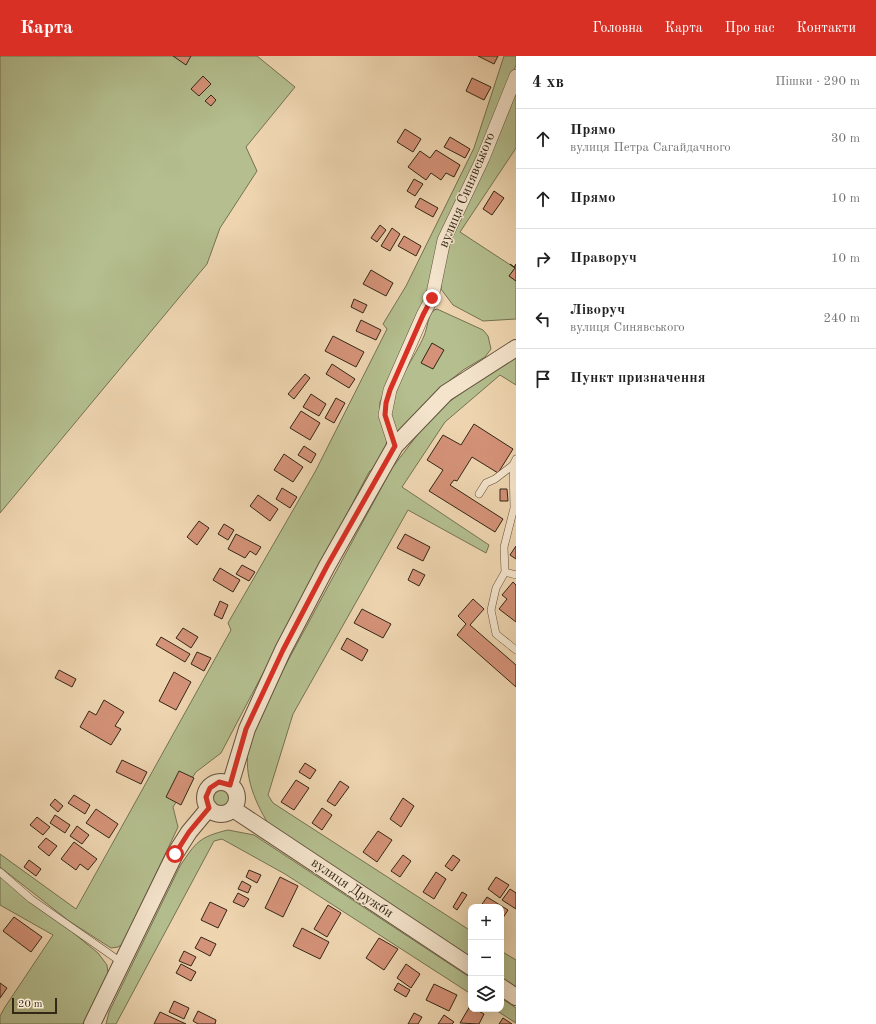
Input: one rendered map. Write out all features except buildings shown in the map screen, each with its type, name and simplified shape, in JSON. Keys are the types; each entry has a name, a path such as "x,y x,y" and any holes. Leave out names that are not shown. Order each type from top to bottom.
{"street":[{"name":"вулиця Синявського","path":"395,446 385,415 390,390 432,298 444,240 483,158 516,76"},
{"path":"230,785 246,729 283,650 327,566 395,446 446,394 515,352"},
{"path":"219,782 230,785 236,794 236,804 233,809 223,814 218,814 209,808 206,797 210,788 219,782"},
{"path":"92,1024 175,854 189,832 209,808"},
{"name":"вулиця Дружби","path":"233,809 468,965"},
{"path":"504,989 516,997"}],"lane":[{"path":"479,494 486,483 495,479 514,462"},
{"path":"514,462 515,510 504,547 505,572 496,588 491,610 496,634 516,650"},
{"path":"505,572 516,575"},
{"path":"0,872 31,898 121,962"}],"green space":[{"path":"0,56 257,56 295,87 246,147 257,171 220,228 207,264 0,513"},
{"path":"504,56 516,56 516,65 429,292 380,402 380,415 386,441 386,446 382,456 369,472 221,753 196,772 173,807 178,827 123,944 118,947 111,948 69,921 0,867 0,854 76,909 231,630 228,623 315,472 387,329 383,324 406,286 474,148"},
{"path":"516,86 516,148 460,232 515,268 509,276 516,281 516,319 483,321 453,305 441,289 442,273 450,240"},
{"path":"437,309 483,330 488,336 491,349 485,357 463,370 448,382 398,432 394,426 391,416 391,405 393,398 400,380 424,336 430,316 434,310"},
{"path":"516,355 516,385 500,375 445,422 402,487 489,545 486,553 408,510 293,714 268,795 273,803 468,929 468,957 269,825 258,805 250,784 247,763 251,736 264,705 392,468 418,434 443,406"},
{"path":"221,789 227,792 230,798 227,804 221,807 215,804 212,798 215,792"},
{"path":"228,830 254,835 468,976 468,992 285,874 222,839 214,841 116,1024 106,1024 109,1012 180,866 190,851 199,842 204,838"},
{"path":"0,873 98,953 107,965 108,973 83,1024 0,1024 0,1016 5,1007 53,935 0,905"},
{"path":"504,953 516,960 516,989 504,981"},
{"path":"504,1000 516,1008 516,1023 499,1012 504,1012"}],"route":[{"path":"175,854 189,832 209,808 206,803 206,797 210,788 219,782 230,785 246,729 283,650 327,566 395,446 385,415 386,403 390,390 432,298"}]}
